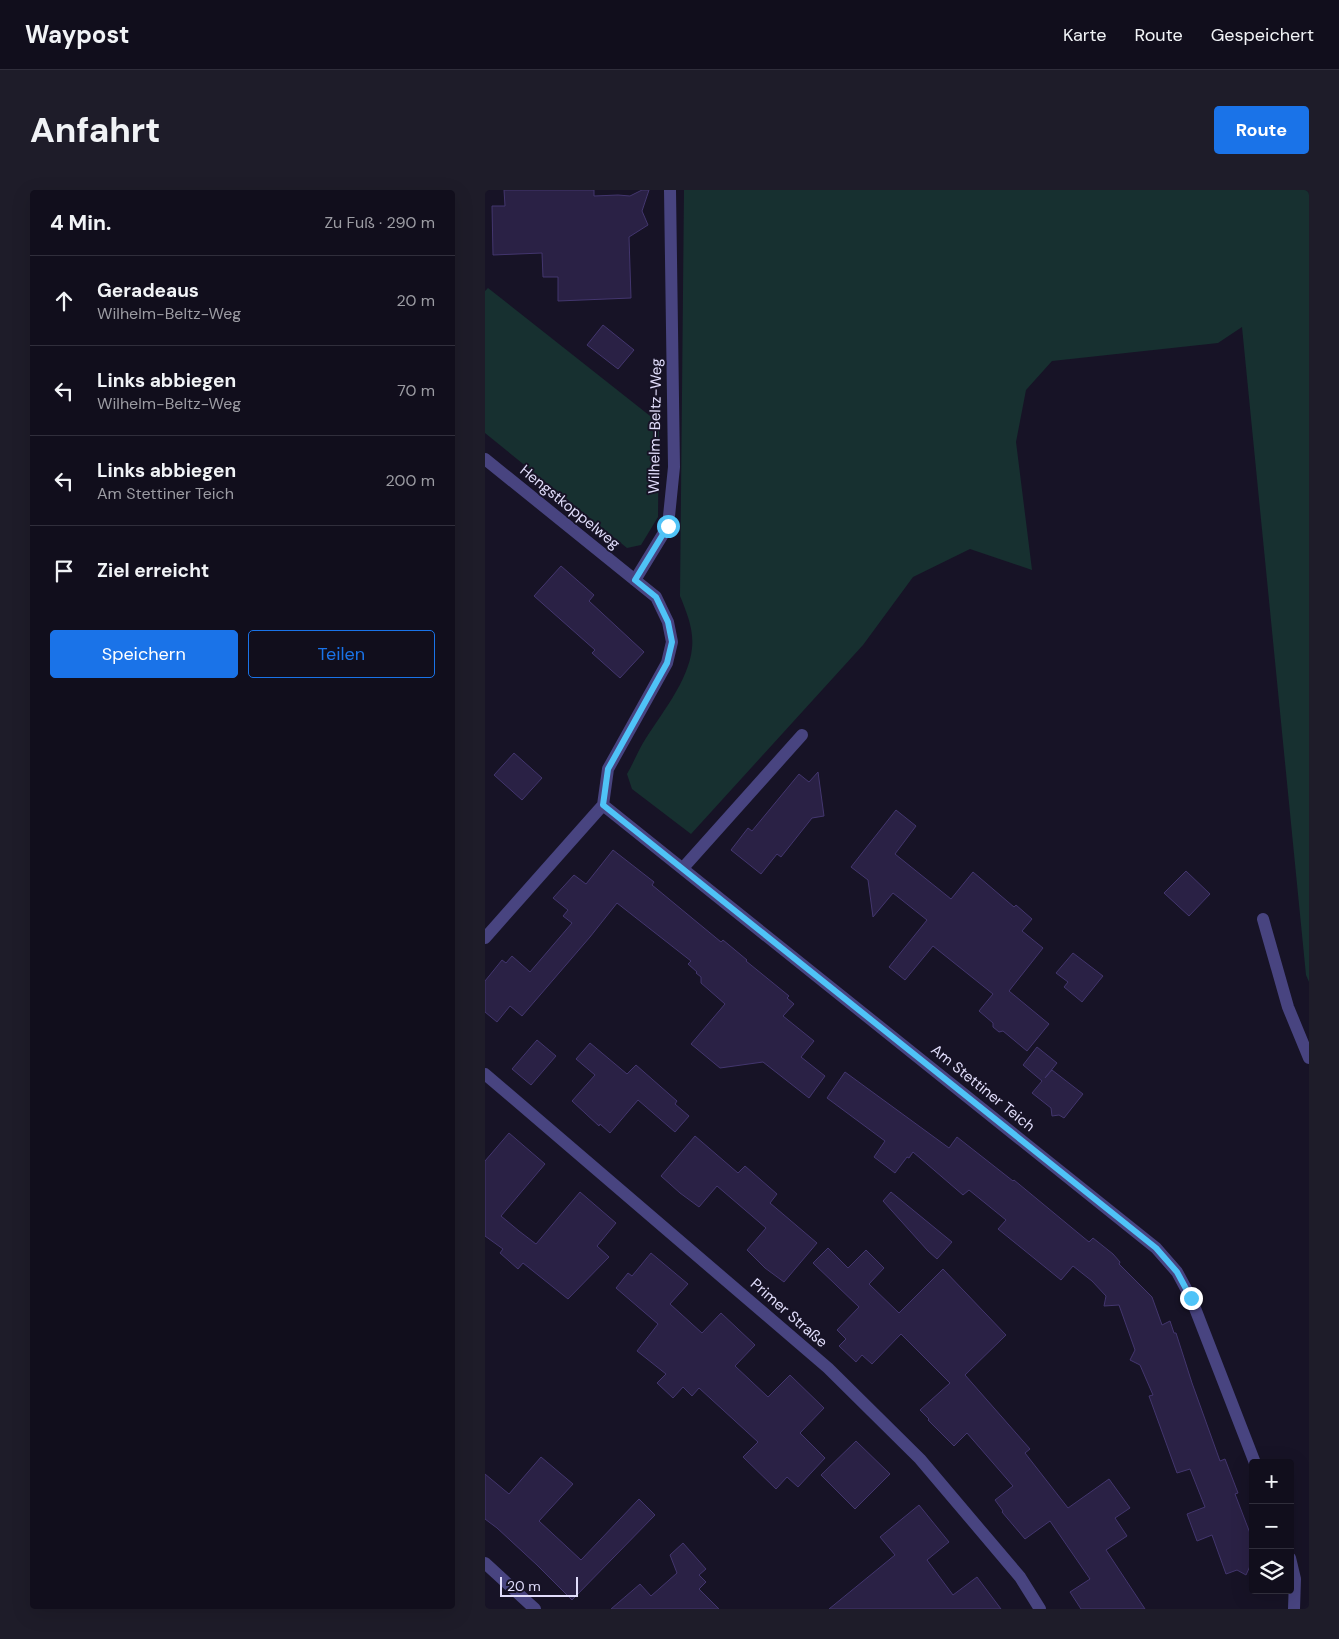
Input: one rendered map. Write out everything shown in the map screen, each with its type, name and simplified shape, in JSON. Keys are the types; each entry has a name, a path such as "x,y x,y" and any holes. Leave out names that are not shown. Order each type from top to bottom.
{"street":[{"name":"Wilhelm-Beltz-Weg","path":"635,580 668,526 674,467 670,190"},
{"name":"Hengstkoppelweg","path":"485,459 635,580"},
{"path":"485,938 603,805 608,769 667,663 672,642 668,622 656,597 635,580"},
{"path":"683,868 802,735"},
{"name":"Am Stettiner Teich","path":"603,805 1156,1248 1177,1272 1191,1298 1253,1459"},
{"path":"1263,919 1287,1007 1309,1058"},
{"name":"Primer Straße","path":"485,1074 828,1368 920,1459 1020,1577 1040,1609"},
{"path":"485,1563 535,1609"},
{"path":"1294,1575 1294,1609"}],"green space":[{"path":"684,190 1309,190 1309,982 1306,975 1242,327 1218,343 1052,361 1026,390 1016,442 1032,570 970,549 913,577 863,645 691,834 632,789 627,774 643,743 680,685 690,660 692,648 691,628 680,596"},
{"path":"488,288 659,423 658,517 641,545 627,548 485,433 485,291"}],"building":[{"path":"504,190 594,190 594,196 630,196 642,190 649,190 642,211 648,225 629,237 631,298 558,301 558,277 543,277 542,253 493,255 492,206 505,206"},
{"path":"603,325 634,350 618,369 587,345"},
{"path":"561,566 594,595 589,601 644,652 620,678 592,653 595,650 534,596"},
{"path":"514,753 542,778 522,800 494,775"},
{"path":"818,772 824,816 812,818 781,857 777,854 761,874 731,850 748,828 752,831 799,774 809,782"},
{"path":"896,810 916,826 895,854 951,899 973,872 1014,907 1016,905 1032,919 1022,931 1043,948 1009,991 1049,1024 1027,1051 1003,1031 999,1032 993,1027 993,1023 979,1011 993,994 933,946 905,980 889,967 927,920 893,893 873,917 868,880 851,867"},
{"path":"613,850 654,882 652,885 721,942 723,940 789,996 787,998 794,1004 783,1016 814,1041 801,1057 825,1076 809,1098 763,1062 720,1068 691,1044 725,1004 701,983 701,977 688,964 691,961 617,903 522,1016 510,1006 497,1022 485,1012 485,981 502,960 506,963 512,956 530,972 572,923 563,916 568,910 553,898 574,875 586,884"},
{"path":"1186,871 1210,894 1189,916 1164,893"},
{"path":"1073,953 1103,976 1082,1002 1064,987 1068,982 1056,973"},
{"path":"537,1040 556,1056 531,1085 512,1069"},
{"path":"590,1043 627,1074 636,1065 677,1101 675,1104 689,1116 675,1132 638,1100 610,1133 600,1124 599,1126 572,1101 595,1075 576,1059"},
{"path":"1037,1047 1057,1063 1045,1078 1052,1070 1083,1094 1064,1118 1059,1115 1052,1116 1051,1108 1032,1093 1042,1081 1023,1065"},
{"path":"845,1072 949,1148 957,1137 1014,1180 1089,1242 1093,1238 1113,1254 1120,1262 1119,1264 1152,1297 1162,1325 1170,1321 1174,1333 1176,1333 1220,1461 1225,1459 1238,1493 1235,1494 1249,1531 1249,1568 1246,1575 1237,1570 1226,1574 1212,1535 1197,1541 1187,1514 1205,1507 1190,1469 1177,1473 1149,1396 1153,1395 1140,1365 1130,1360 1135,1350 1119,1305 1104,1306 1106,1296 1092,1281 1073,1266 1061,1280 998,1229 1006,1220 969,1190 963,1195 913,1152 895,1173 874,1157 885,1141 827,1098"},
{"path":"509,1133 545,1164 501,1216 536,1244 580,1192 616,1223 597,1246 609,1257 568,1299 523,1263 518,1269 500,1253 503,1249 485,1236 485,1161"},
{"path":"695,1136 738,1173 745,1166 777,1194 770,1203 817,1243 784,1282 765,1268 747,1250 766,1228 717,1186 699,1207 661,1176"},
{"path":"891,1192 952,1242 937,1259 883,1201"},
{"path":"828,1248 848,1268 866,1250 884,1268 869,1284 899,1313 943,1269 1006,1335 965,1375 1030,1449 1025,1453 1068,1508 1109,1479 1130,1508 1115,1518 1127,1536 1106,1550 1145,1609 1081,1609 1070,1592 1090,1579 1050,1521 1025,1539 1002,1512 995,1500 1013,1486 967,1433 954,1446 920,1410 950,1383 901,1334 872,1364 862,1355 856,1362 839,1346 846,1339 837,1330 859,1307 813,1263"},
{"path":"651,1253 688,1284 670,1304 702,1333 721,1313 755,1345 735,1366 768,1397 790,1375 824,1408 800,1433 825,1458 798,1487 787,1477 776,1489 743,1457 758,1442 699,1388 692,1396 683,1387 673,1398 657,1383 666,1374 637,1351 658,1324 616,1288 628,1273 632,1276"},
{"path":"856,1441 890,1474 855,1509 821,1475"},
{"path":"541,1457 573,1484 539,1521 581,1560 639,1499 655,1515 572,1600 537,1565 485,1519 485,1474 509,1494"},
{"path":"919,1505 949,1542 927,1560 953,1595 977,1577 1001,1609 829,1609 895,1555 880,1537"},
{"path":"683,1543 706,1569 699,1575 706,1582 699,1589 719,1609 611,1609 640,1584 651,1596 677,1573 670,1555"}],"route":[{"path":"668,526 635,580 656,597 668,622 672,642 667,663 608,769 603,805 1156,1248 1177,1272 1191,1298"}]}
